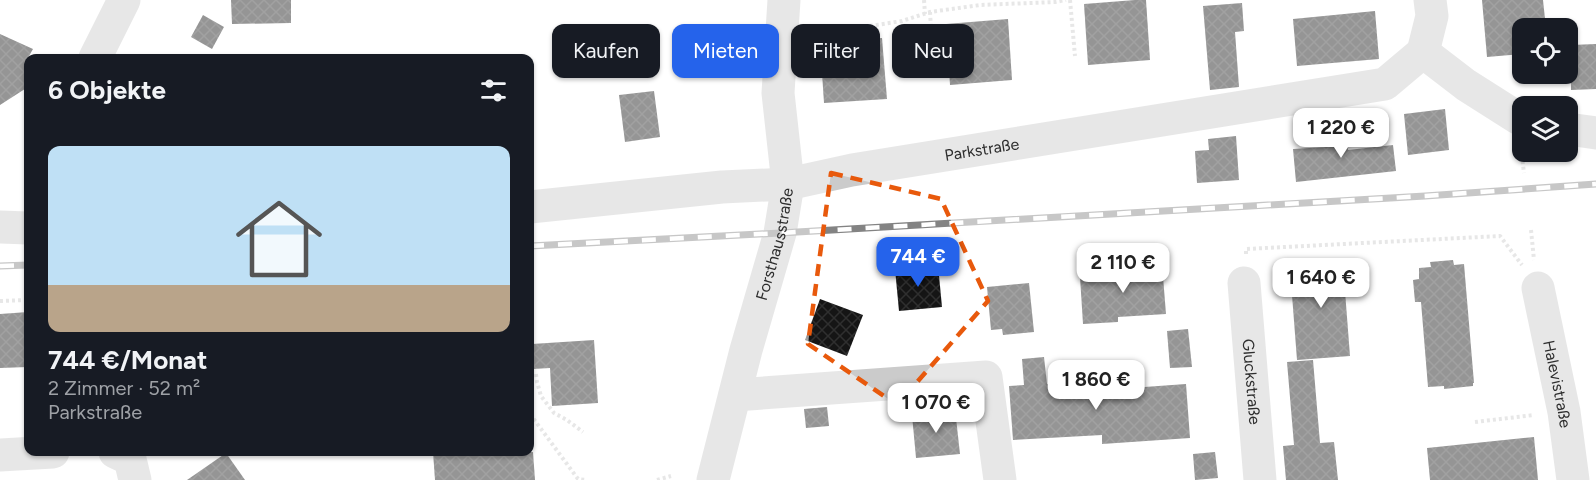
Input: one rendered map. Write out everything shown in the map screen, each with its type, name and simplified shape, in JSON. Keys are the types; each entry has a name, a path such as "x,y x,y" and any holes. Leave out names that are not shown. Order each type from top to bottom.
{"street":[{"path":"97,54 124,0"},
{"path":"1430,0 1432,16 1423,52 1466,85 1512,114"},
{"name":"Forsthausstraße","path":"714,480 746,350 780,233 788,184 778,93 783,16"},
{"name":"Parkstraße","path":"534,207 722,187 788,184 852,170 1385,84 1423,52"},
{"path":"1578,131 1596,133"},
{"path":"0,227 24,228"},
{"name":"Gluckstraße","path":"1244,283 1260,480"},
{"name":"Halevistraße","path":"1538,288 1564,412 1573,480"},
{"path":"735,395 986,377 1000,480"},
{"path":"0,455 24,454"},
{"path":"124,456 130,459 135,480"}],"path":[{"path":"924,0 928,24"},
{"path":"783,16 870,26 903,21 927,13 980,5 1068,0 1075,56"},
{"path":"1244,283 1246,249 1500,236 1538,288"},
{"path":"0,301 24,300"},
{"path":"536,374 541,396 554,413 583,432"},
{"path":"1475,422 1564,412"},
{"path":"534,419 578,479 585,480"},
{"path":"657,480 671,476"}],"highlighted area":[{"path":"831,173 941,199 988,301 897,405 808,344"}],"building":[{"path":"231,0 291,0 291,23 232,24"},
{"path":"1146,0 1150,60 1088,65 1084,4"},
{"path":"1482,0 1543,0 1545,18 1512,18 1512,55 1487,57"},
{"path":"1242,3 1244,31 1235,32 1239,87 1210,90 1203,6"},
{"path":"1375,11 1379,59 1297,66 1293,19"},
{"path":"203,15 224,27 212,49 191,37"},
{"path":"1008,19 1012,80 950,85 950,78 974,78 974,24 946,24"},
{"path":"0,34 33,49 30,54 24,54 24,90 0,105"},
{"path":"880,38 882,38 887,99 824,103 822,78 880,78"},
{"path":"1596,44 1596,89 1571,90 1571,84 1578,84 1578,45"},
{"path":"654,91 660,137 625,142 619,95"},
{"path":"1445,109 1449,150 1408,155 1404,114"},
{"path":"1346,126 1348,150 1393,145 1396,171 1296,182 1293,149 1326,147 1323,128"},
{"path":"1236,136 1239,180 1197,183 1195,151 1209,150 1208,139"},
{"path":"1347,258 1350,290 1345,291 1350,356 1297,360 1292,295 1296,294 1293,262"},
{"path":"1453,260 1454,265 1464,264 1474,383 1473,386 1444,389 1444,386 1428,387 1421,302 1415,302 1413,280 1419,279 1419,268 1431,267 1430,262"},
{"path":"1162,264 1166,314 1118,317 1118,322 1083,324 1080,277 1110,275 1109,267"},
{"path":"938,265 942,307 899,311 895,269"},
{"path":"1029,283 1034,332 1003,335 1002,329 991,330 987,287"},
{"path":"820,299 863,315 847,356 805,340"},
{"path":"24,312 24,367 0,368 0,314"},
{"path":"1188,329 1192,367 1170,368 1167,331"},
{"path":"594,340 598,403 552,406 550,368 534,369 534,344"},
{"path":"1044,357 1047,384 1060,383 1061,393 1186,384 1190,438 1102,444 1102,435 1013,440 1009,386 1024,385 1022,359"},
{"path":"1313,360 1320,443 1334,442 1338,480 1286,480 1283,446 1294,445 1287,362"},
{"path":"827,407 829,426 806,428 804,409"},
{"path":"955,409 960,454 916,458 912,415"},
{"path":"1534,437 1538,480 1430,480 1427,448"},
{"path":"1215,452 1218,478 1195,480 1193,454"},
{"path":"222,456 228,456 245,480 187,480"},
{"path":"433,456 533,456 535,480 435,480"}],"railway":[{"path":"534,246 1425,196 1596,184"},
{"path":"0,266 24,265"}]}
